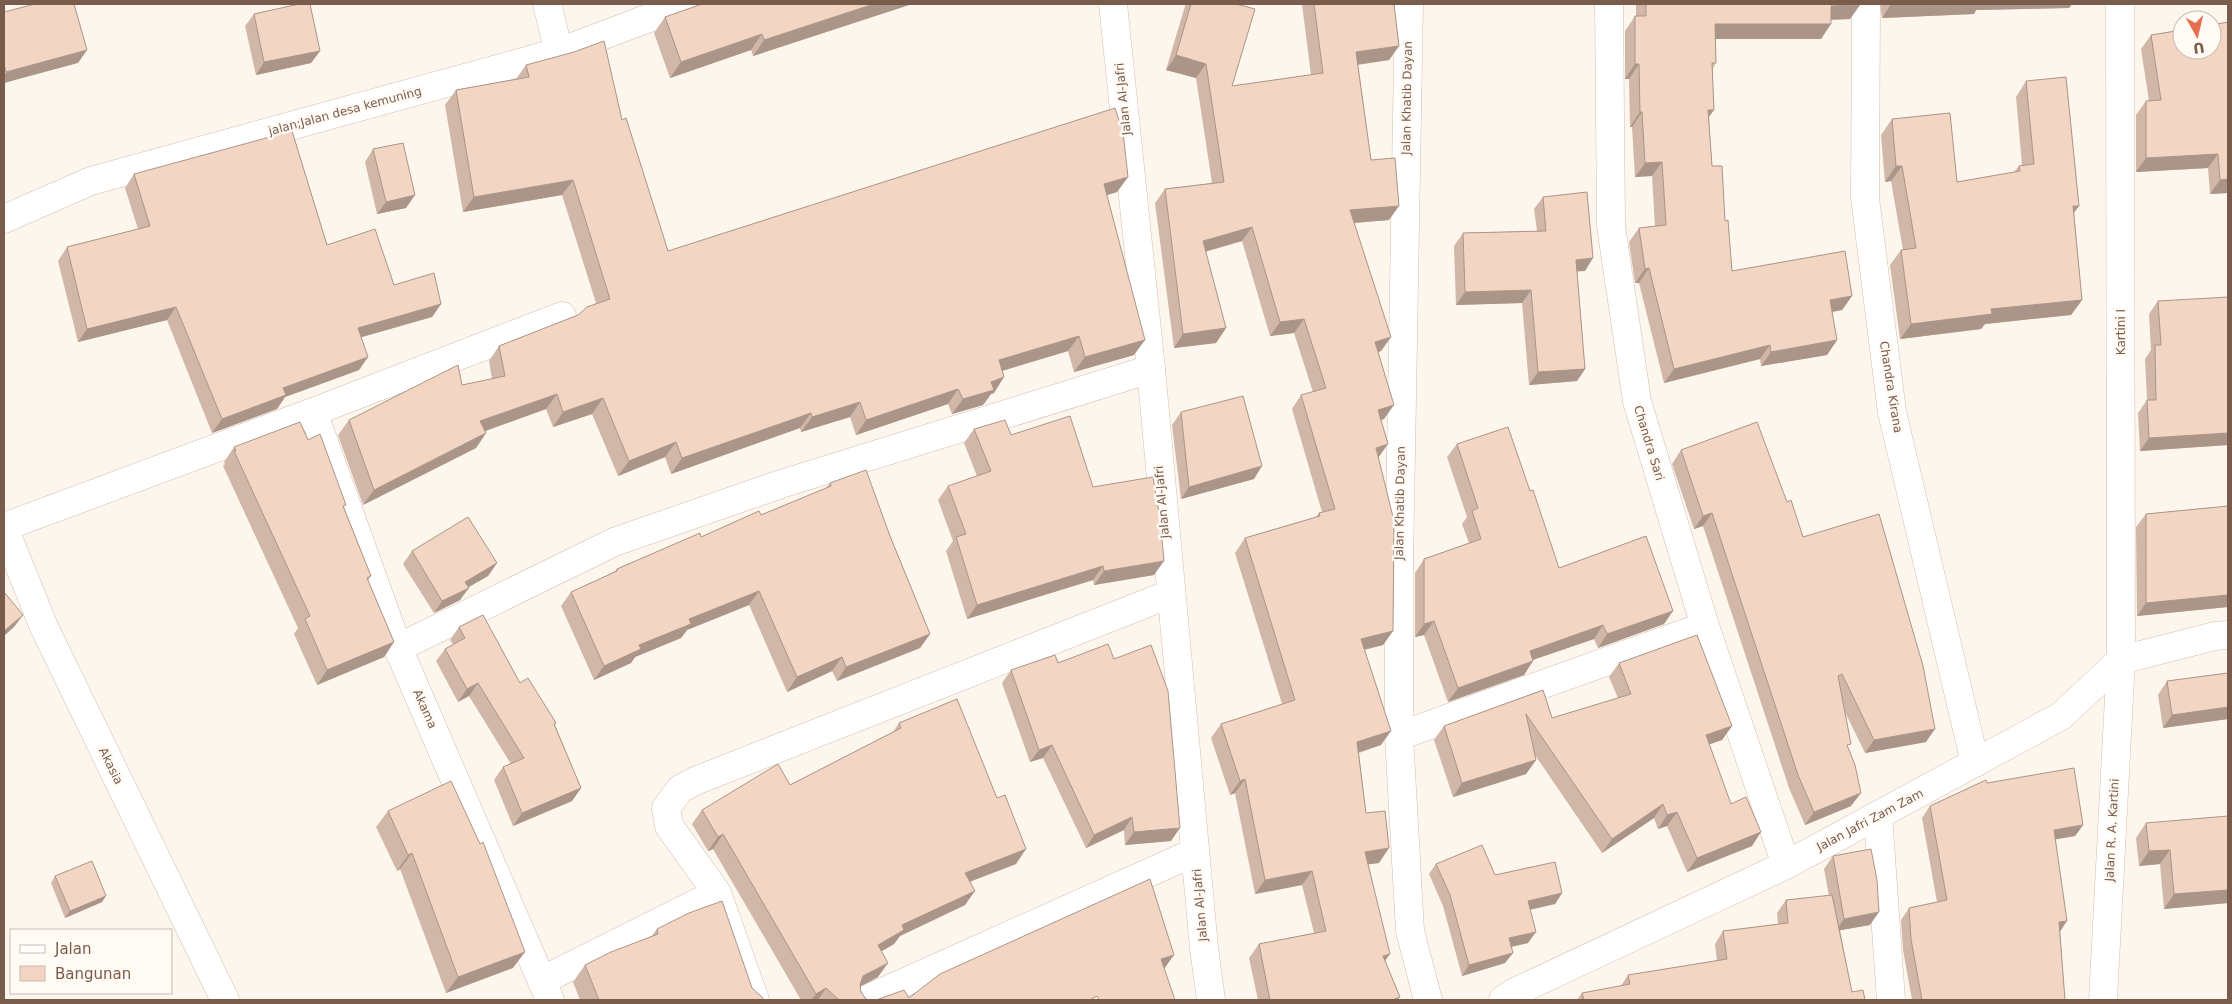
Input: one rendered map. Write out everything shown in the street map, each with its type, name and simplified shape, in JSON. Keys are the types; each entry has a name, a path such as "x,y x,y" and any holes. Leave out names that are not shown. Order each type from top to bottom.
{"street":[{"path":"547,4 559,52"},
{"name":"jalan;Jalan desa kemuning","path":"4,219 91,181 559,52 686,4"},
{"name":"Jalan Al-Jafri","path":"1113,4 1211,1000"},
{"name":"Jalan Khatib Dayan","path":"1409,4 1399,565 1399,736 1410,931 1428,1000"},
{"name":"Chandra Sari","path":"1609,4 1611,226 1636,401 1705,626 1786,865"},
{"name":"Chandra Kirana","path":"1866,4 1865,198 1892,412 1975,763"},
{"name":"Kartini I","path":"2120,4 2121,660"},
{"path":"4,527 314,412 562,316"},
{"path":"398,648 614,542 781,484 1150,369"},
{"name":"Akama","path":"314,412 398,648 546,990"},
{"name":"Akasia","path":"4,527 44,627 225,1000"},
{"path":"755,1000 717,893 669,826 666,808 680,789 704,777 1170,594"},
{"path":"1399,736 1705,626"},
{"path":"2121,660 2216,636 2228,635"},
{"name":"Jalan Jafri Zam Zam","path":"1503,1000 1512,993 1786,865 2061,716 2097,685 2121,660"},
{"name":"Jalan R. A. Kartini","path":"2103,1000 2121,660"},
{"path":"1878,815 1890,1000"},
{"path":"865,1000 1195,852"},
{"path":"546,990 717,893"}],"building":[{"path":"35,4 74,4 87,50 6,72 4,65 4,12"},
{"path":"299,4 310,4 320,51 264,62 254,14"},
{"path":"702,4 874,4 764,40 762,34 681,62 665,17"},
{"path":"1191,4 1236,4 1255,9 1232,86 1323,73 1314,4 1394,4 1399,46 1356,52 1371,160 1395,158 1399,206 1350,210 1391,337 1375,342 1394,405 1378,410 1388,444 1376,448 1394,521 1393,631 1361,639 1391,731 1357,742 1366,813 1385,811 1389,848 1365,852 1390,954 1383,956 1400,997 1392,1000 1270,1000 1259,944 1326,931 1312,871 1265,880 1245,779 1240,781 1221,724 1295,700 1245,538 1320,516 1319,513 1335,509 1301,395 1326,388 1304,319 1280,322 1252,227 1203,241 1226,328 1183,334 1165,189 1224,182 1206,64 1176,55"},
{"path":"1646,4 1860,4 1831,6 1831,24 1715,24 1716,63 1712,63 1714,110 1708,110 1712,166 1722,166 1725,221 1728,220 1732,271 1845,251 1852,296 1830,300 1837,340 1771,352 1770,345 1674,369 1649,268 1645,269 1639,228 1666,225 1662,162 1645,163 1642,112 1640,112 1639,64 1635,64 1635,16 1646,16"},
{"path":"2228,22 2228,179 2220,180 2218,154 2146,158 2146,101 2161,100 2151,35 2172,32 2172,60 2222,60 2222,23"},
{"path":"604,41 622,120 626,118 668,251 1115,108 1123,132 1128,177 1104,184 1145,340 1085,357 1079,336 999,360 1004,377 991,382 994,390 963,399 958,389 866,420 860,402 812,417 811,413 682,458 676,442 629,461 603,398 563,412 557,394 480,421 486,433 374,490 349,420 458,365 462,385 505,376 499,346 578,315 587,307 610,299 573,180 474,197 456,90 529,77 526,65 574,52"},
{"path":"2066,77 2079,206 2073,206 2082,300 1991,309 1992,314 1911,324 1901,250 1916,248 1902,166 1896,166 1892,119 1950,113 1957,182 2020,171 2019,166 2034,164 2026,81"},
{"path":"292,131 327,245 375,229 394,285 434,273 441,304 358,328 368,357 283,388 286,395 222,419 176,307 87,329 67,247 150,226 134,174"},
{"path":"403,143 415,195 386,202 373,149"},
{"path":"1587,192 1593,258 1576,260 1585,369 1538,372 1531,290 1465,292 1463,233 1546,231 1543,197"},
{"path":"2228,297 2228,433 2149,438 2147,400 2156,400 2155,345 2161,345 2158,301"},
{"path":"1243,396 1262,466 1189,487 1181,412"},
{"path":"1070,416 1093,487 1153,477 1160,518 1164,561 1104,571 1103,566 977,605 956,537 966,534 948,486 991,471 974,429 1005,420 1011,435"},
{"path":"300,422 308,440 320,434 346,505 343,506 371,576 367,578 394,642 327,670 305,619 310,616 234,451 236,451 234,447"},
{"path":"1757,422 1787,502 1791,500 1803,537 1879,514 1923,666 1935,729 1874,740 1842,674 1838,676 1851,744 1847,745 1855,765 1861,793 1814,812 1798,775 1712,513 1703,516 1681,450"},
{"path":"1508,427 1530,491 1533,490 1559,568 1646,536 1673,611 1607,634 1603,625 1530,651 1533,661 1458,688 1434,621 1424,624 1424,559 1481,539 1472,511 1478,508 1457,444"},
{"path":"866,470 890,536 930,634 846,667 842,657 797,677 759,591 689,619 691,624 639,645 641,649 604,666 571,592 617,571 617,569 700,533 701,537 759,511 761,515 831,486 830,483"},
{"path":"2228,506 2228,595 2146,603 2146,514"},
{"path":"468,517 497,563 465,582 469,588 442,601 412,551"},
{"path":"4,592 23,615 4,631"},
{"path":"483,615 520,683 528,678 556,723 554,724 581,788 522,813 503,767 524,758 478,683 467,689 445,649 465,638 459,627"},
{"path":"1697,635 1732,726 1706,735 1731,804 1746,797 1761,832 1697,858 1677,812 1667,815 1663,804 1612,839 1526,714 1536,760 1462,783 1444,726 1543,690 1552,718 1631,694 1619,663"},
{"path":"1108,644 1114,659 1151,645 1168,691 1180,828 1134,832 1132,817 1094,835 1052,745 1039,750 1011,670 1055,655 1058,663"},
{"path":"2228,673 2228,707 2172,715 2167,681"},
{"path":"957,699 997,798 1005,795 1026,849 965,873 975,891 902,925 904,930 878,945 888,963 863,976 860,985 861,992 866,999 871,1000 839,1000 826,988 816,994 723,834 718,837 702,810 778,764 790,785 901,728 899,723"},
{"path":"2074,768 2083,825 2054,830 2067,921 2059,922 2065,1000 1922,1000 1911,939 1909,908 1947,900 1930,806 1986,780 1987,783"},
{"path":"451,781 480,844 483,842 525,952 458,977 412,853 408,855 388,811"},
{"path":"2228,816 2228,890 2174,894 2170,850 2149,851 2146,823"},
{"path":"1482,845 1495,875 1555,862 1562,893 1528,901 1536,932 1509,938 1513,953 1469,965 1450,895 1436,864"},
{"path":"1871,849 1877,880 1879,912 1844,919 1833,856"},
{"path":"92,861 106,896 70,911 55,876"},
{"path":"1150,879 1174,955 1161,959 1175,1000 1099,1000 1097,996 1090,1000 876,1000 904,990 909,998 940,974"},
{"path":"1832,895 1852,992 1863,990 1865,1000 1584,1000 1582,993 1630,984 1628,975 1727,959 1723,931 1788,923 1786,900"},
{"path":"722,901 752,988 764,1000 599,1000 585,965 611,952 658,934 657,929 689,913"}]}
